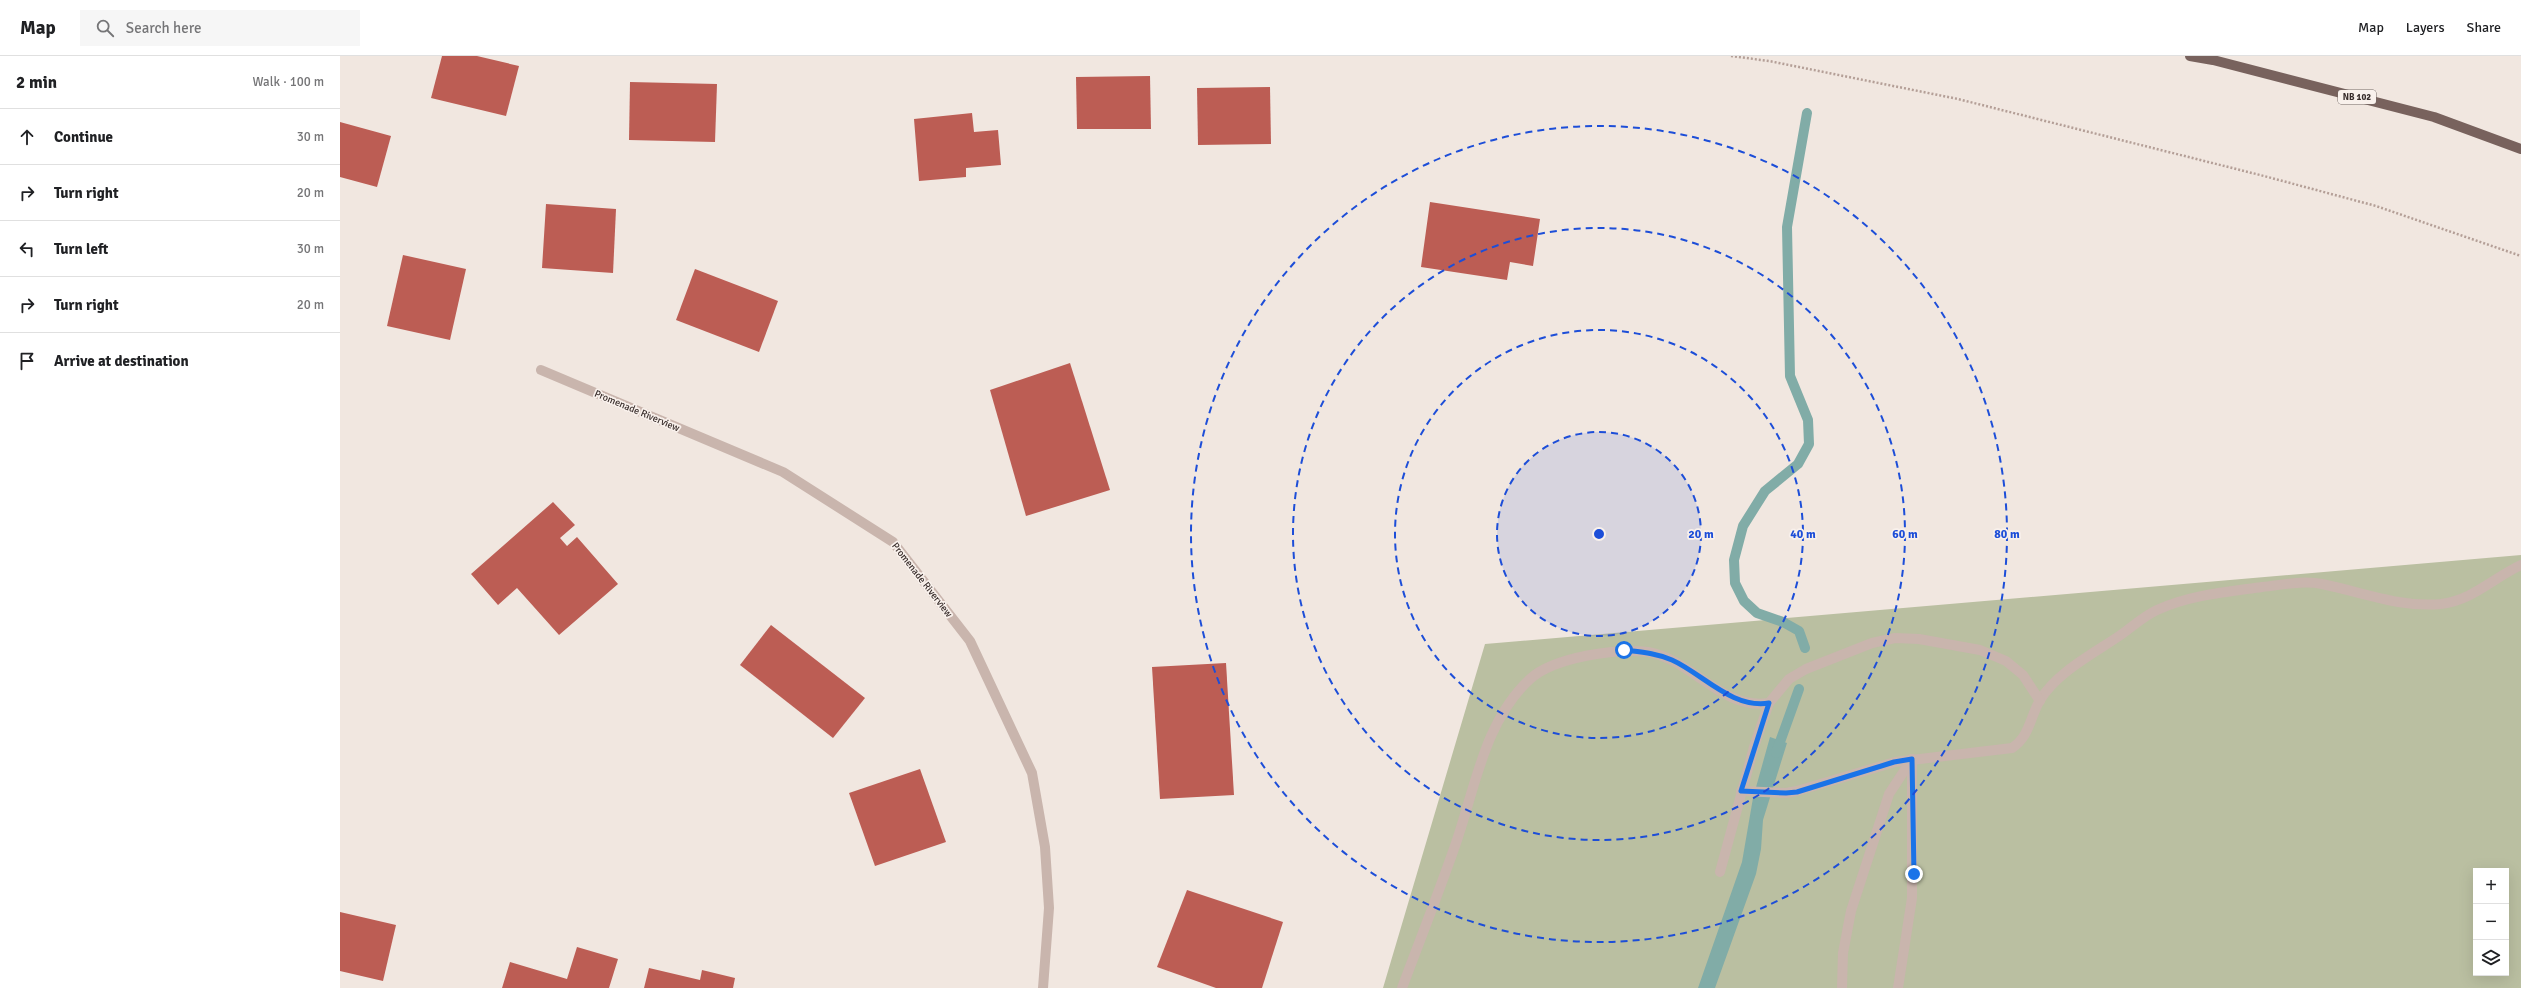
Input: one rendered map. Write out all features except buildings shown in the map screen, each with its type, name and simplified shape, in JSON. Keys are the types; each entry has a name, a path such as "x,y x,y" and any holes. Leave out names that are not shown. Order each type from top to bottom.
{"main road":[{"name":"NB 102","path":"2190,56 2221,62 2434,117 2521,149"}],"street":[{"name":"Promenade Riverview","path":"541,370 783,472 893,542 970,641 1032,773 1045,847 1049,908 1043,988"},
{"path":"1745,791 1786,793 1894,762 2012,748 2022,742 2040,701 2065,673 2154,611 2177,602 2206,595 2293,583 2320,584 2394,602 2441,604 2464,599 2480,592 2509,571 2521,565"},
{"path":"1720,872 1745,791 1769,703 1789,678 1844,652 1895,638 1919,639 1980,650 2006,661 2023,675 2040,701"},
{"path":"1402,988 1456,844 1489,742 1499,718 1516,694 1531,678 1552,667 1588,655 1624,650 1650,652 1672,660 1730,696 1759,705 1769,703"},
{"path":"1842,988 1843,953 1851,911 1889,794 1912,759"},
{"path":"1898,988 1912,898 1912,759"}],"path":[{"path":"1731,56 1769,61 1958,99 2256,174 2376,206 2521,256"}],"green space":[{"path":"2521,555 2521,988 1383,988 1485,644"}],"water":[{"path":"1770,737 1787,743 1763,820 1761,849 1756,874 1715,988 1698,988 1742,862 1753,798"}],"waterway":[{"path":"1805,648 1799,631 1783,622 1757,613 1744,601 1735,583 1734,560 1743,526 1765,491 1798,464 1809,444 1808,420 1790,376 1787,227 1807,113"},
{"path":"1776,753 1799,689"}],"route":[{"path":"1624,650 1650,652 1672,660 1730,696 1759,705 1769,703 1741,791 1797,792 1894,762 1912,759 1914,874"}]}
